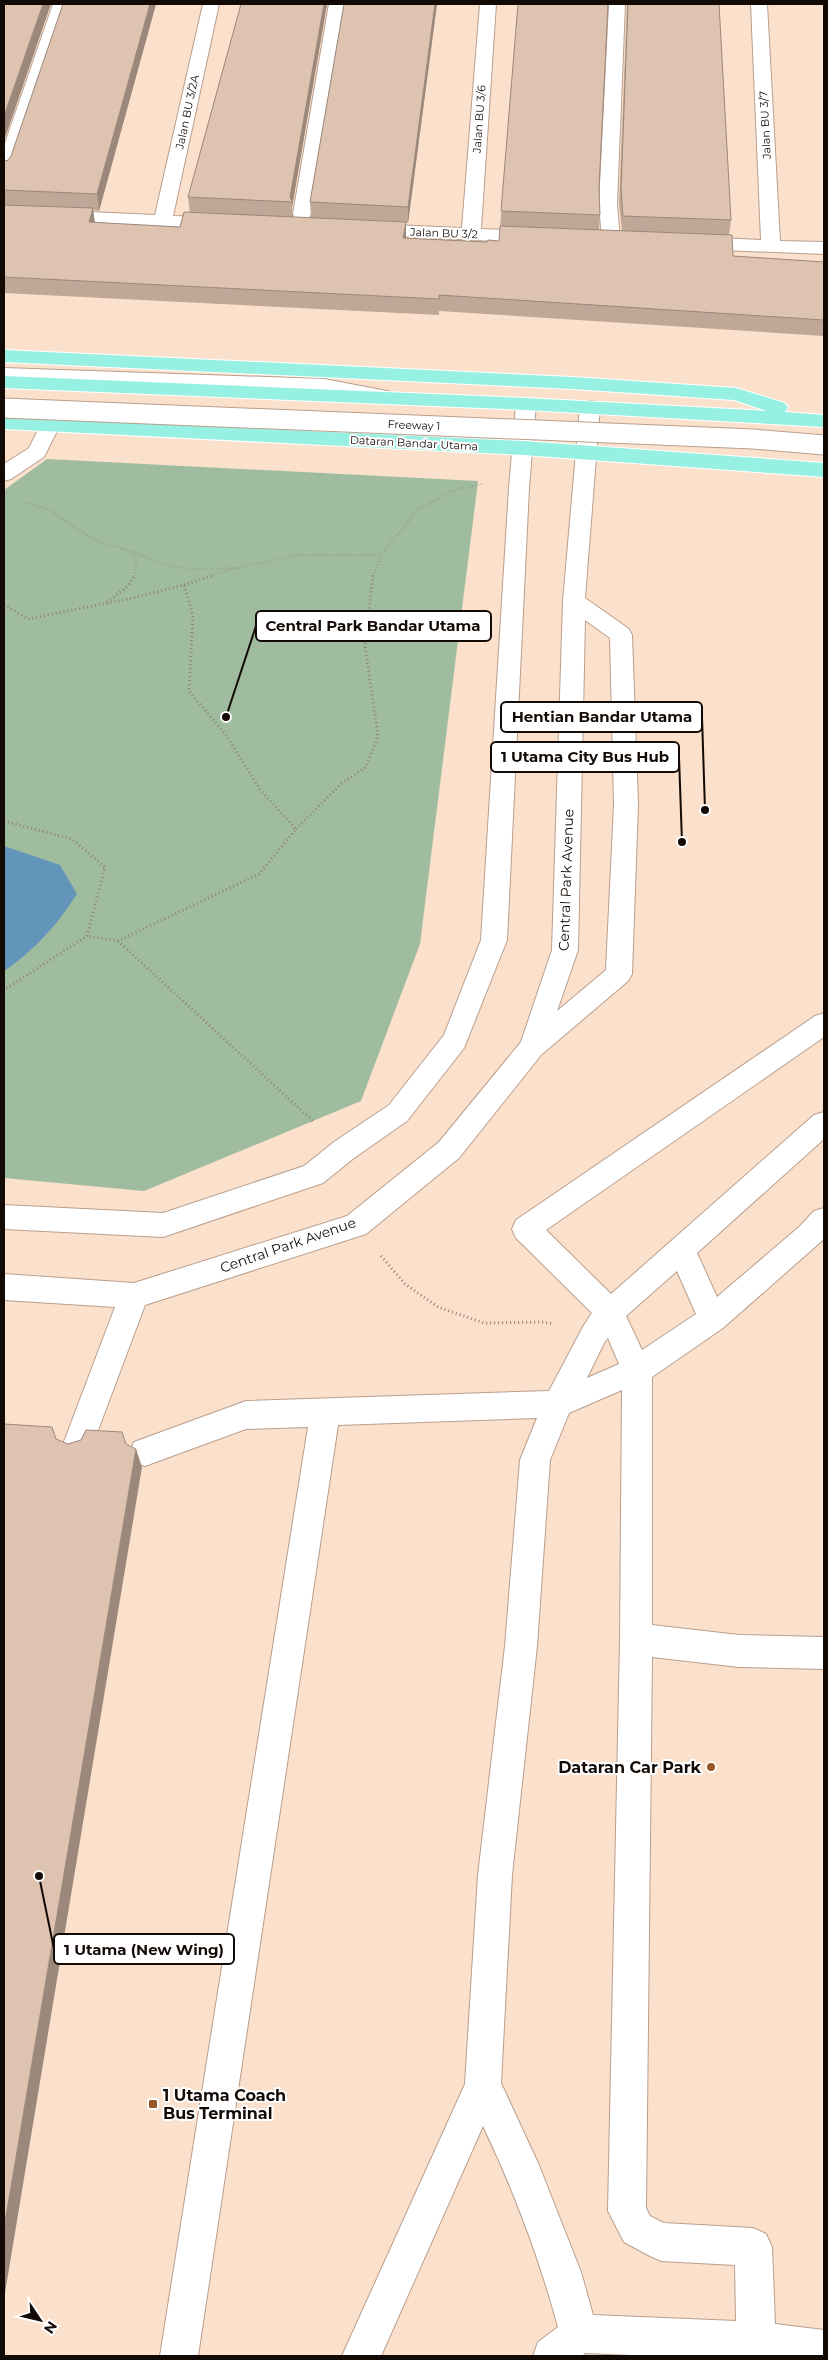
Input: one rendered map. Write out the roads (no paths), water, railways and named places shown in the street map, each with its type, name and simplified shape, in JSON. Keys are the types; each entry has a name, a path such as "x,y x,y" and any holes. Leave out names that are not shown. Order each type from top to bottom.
{"main road":[{"path":"4,356 573,383 736,394 817,420"},
{"path":"4,382 526,404 817,420"},
{"name":"Dataran Bandar Utama","path":"4,423 523,448 824,470"}],"street":[{"path":"4,172 61,4"},
{"name":"Jalan BU 3/2A","path":"163,221 211,4"},
{"path":"301,223 337,4"},
{"name":"Jalan BU 3/6","path":"471,234 488,4"},
{"path":"612,239 608,204 617,4"},
{"name":"Jalan BU 3/7","path":"759,4 771,245"},
{"path":"4,214 232,224"},
{"name":"Jalan BU 3/2","path":"347,229 555,237"},
{"path":"593,239 632,240"},
{"path":"681,242 824,248"},
{"path":"4,374 324,385 387,398"},
{"path":"4,1217 163,1225 313,1175 344,1150 398,1113 455,1040 494,940 519,488 526,404"},
{"name":"Central Park Avenue","path":"4,1287 134,1296 356,1225 449,1150 532,1047 565,950 574,601 590,407"},
{"name":"Freeway 1","path":"4,408 753,439 824,445"},
{"path":"4,474 37,452 50,425"},
{"path":"532,1047 619,974 626,804 621,635 574,601"},
{"path":"756,2341 753,2247 661,2242 637,2229 627,2210 636,1638 637,1370 602,1323 526,1229 824,1023"},
{"path":"360,2356 484,2085 495,1875 520,1646 535,1460 558,1404 602,1323 824,1123"},
{"path":"145,1452 246,1415 558,1404 637,1370 713,1319 809,1236 824,1220"},
{"path":"681,1250 713,1319"},
{"path":"78,1447 134,1296"},
{"path":"179,2356 325,1413"},
{"path":"636,1638 739,1651 824,1653"},
{"path":"484,2085 520,2163 558,2262 581,2345 756,2341 824,2349"}],"water":[{"path":"4,846 60,865 77,894 45,936 4,971"}],"place":[{"name":"Central Park Bandar Utama","path":"226,717"},
{"name":"Hentian Bandar Utama","path":"705,810"},
{"name":"1 Utama City Bus Hub","path":"682,842"},
{"name":"Dataran Car Park","path":"711,1767"},
{"name":"1 Utama (New Wing)","path":"39,1876"},
{"name":"1 Utama Coach Bus Terminal","path":"153,2104"}]}
